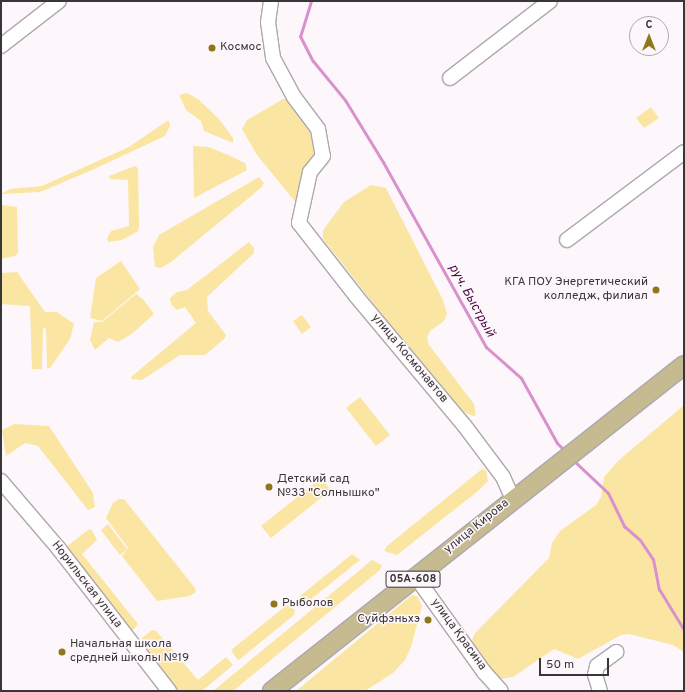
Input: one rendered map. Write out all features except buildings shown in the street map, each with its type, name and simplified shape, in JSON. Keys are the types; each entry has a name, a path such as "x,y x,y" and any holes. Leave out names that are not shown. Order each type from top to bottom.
{"main road":[{"name":"улица Кирова","path":"272,691 513,498 580,448 684,366"}],"street":[{"path":"1,46 59,1"},
{"name":"улица Космонавтов","path":"271,1 268,22 272,58 294,96 318,129 323,156 310,172 299,223 356,296 464,425 503,478 513,498"},
{"path":"450,78 550,1"},
{"path":"567,240 684,152"},
{"name":"Норильская улица","path":"1,481 59,549 169,691"},
{"name":"улица Красина","path":"416,577 484,672 501,691"},
{"path":"600,691 595,675 597,666 616,652"}],"shaded area":[{"path":"187,93 198,99 219,119 233,138 233,143 204,131 201,121 186,110 180,97 180,95"},
{"path":"283,99 289,99 312,130 317,151 297,204 257,155 242,129 247,120"},
{"path":"651,107 659,118 644,128 636,118"},
{"path":"169,121 170,126 165,136 90,171 40,192 1,194 10,189 42,186 129,147"},
{"path":"193,146 208,147 226,154 245,163 247,170 194,198"},
{"path":"135,166 138,168 138,231 122,240 108,242 107,239 111,231 129,226 128,180 110,179 109,176"},
{"path":"259,177 264,183 262,187 171,262 161,268 155,267 153,247 159,235"},
{"path":"371,185 386,188 443,300 447,314 444,321 430,331 427,338 429,345 474,404 476,415 473,416 464,412 406,345 323,239 323,230 344,202"},
{"path":"1,205 17,207 18,253 15,256 1,259"},
{"path":"249,242 254,248 254,253 207,297 208,311 226,335 224,339 205,355 180,355 142,380 132,379 131,377 196,323 185,307 177,310 171,304 170,298 177,292 187,290"},
{"path":"121,261 140,289 102,321 90,318 96,278"},
{"path":"17,272 45,312 57,312 74,324 70,339 50,368 47,368 46,329 43,328 42,369 32,369 30,306 1,304 1,273"},
{"path":"136,294 143,299 154,314 133,333 118,342 109,338 95,350 90,340 94,322 102,322"},
{"path":"302,315 311,327 302,334 293,321"},
{"path":"360,397 390,435 376,446 346,408"},
{"path":"683,406 684,652 673,645 629,634 621,635 578,659 554,649 513,677 501,679 487,668 473,647 472,640 475,633 549,558 552,543 560,531 596,505 601,497 604,477 619,460"},
{"path":"14,424 49,426 93,493 95,507 88,510 38,446 25,443 6,456 2,430"},
{"path":"482,469 486,470 488,481 478,491 397,555 384,551 387,546"},
{"path":"321,478 331,490 271,538 261,526"},
{"path":"119,499 124,499 195,588 196,592 190,596 157,601 122,556 128,548 106,518 113,503"},
{"path":"108,524 127,549 120,555 101,530"},
{"path":"89,529 92,530 97,540 82,554 138,624 131,631 65,548"},
{"path":"352,554 360,560 305,604 300,596"},
{"path":"372,560 382,565 380,570 233,691 213,691"},
{"path":"412,595 417,596 422,606 411,647 405,660 393,673 365,691 296,691"},
{"path":"287,605 295,610 294,615 239,660 237,659 231,650"},
{"path":"152,630 156,631 198,680 226,657 233,665 202,691 179,691 142,642 142,638"}],"waterway":[{"name":"руч. Быстрый","path":"311,1 300,36 313,61 345,100 383,162 486,347 521,378 557,443 565,451"},
{"name":"руч. Быстрый","path":"573,460 608,493 624,526 640,540 653,559 659,589 684,630"}],"place":[{"name":"Космос","path":"212,48"},
{"name":"КГА ПОУ Энергетический колледж, филиал","path":"656,290"},
{"name":"Детский сад №33 \"Солнышко\"","path":"269,487"},
{"name":"Рыболов","path":"274,604"},
{"name":"Суйфэньхэ","path":"428,620"},
{"name":"Начальная школа средней школы №19","path":"62,652"}]}
